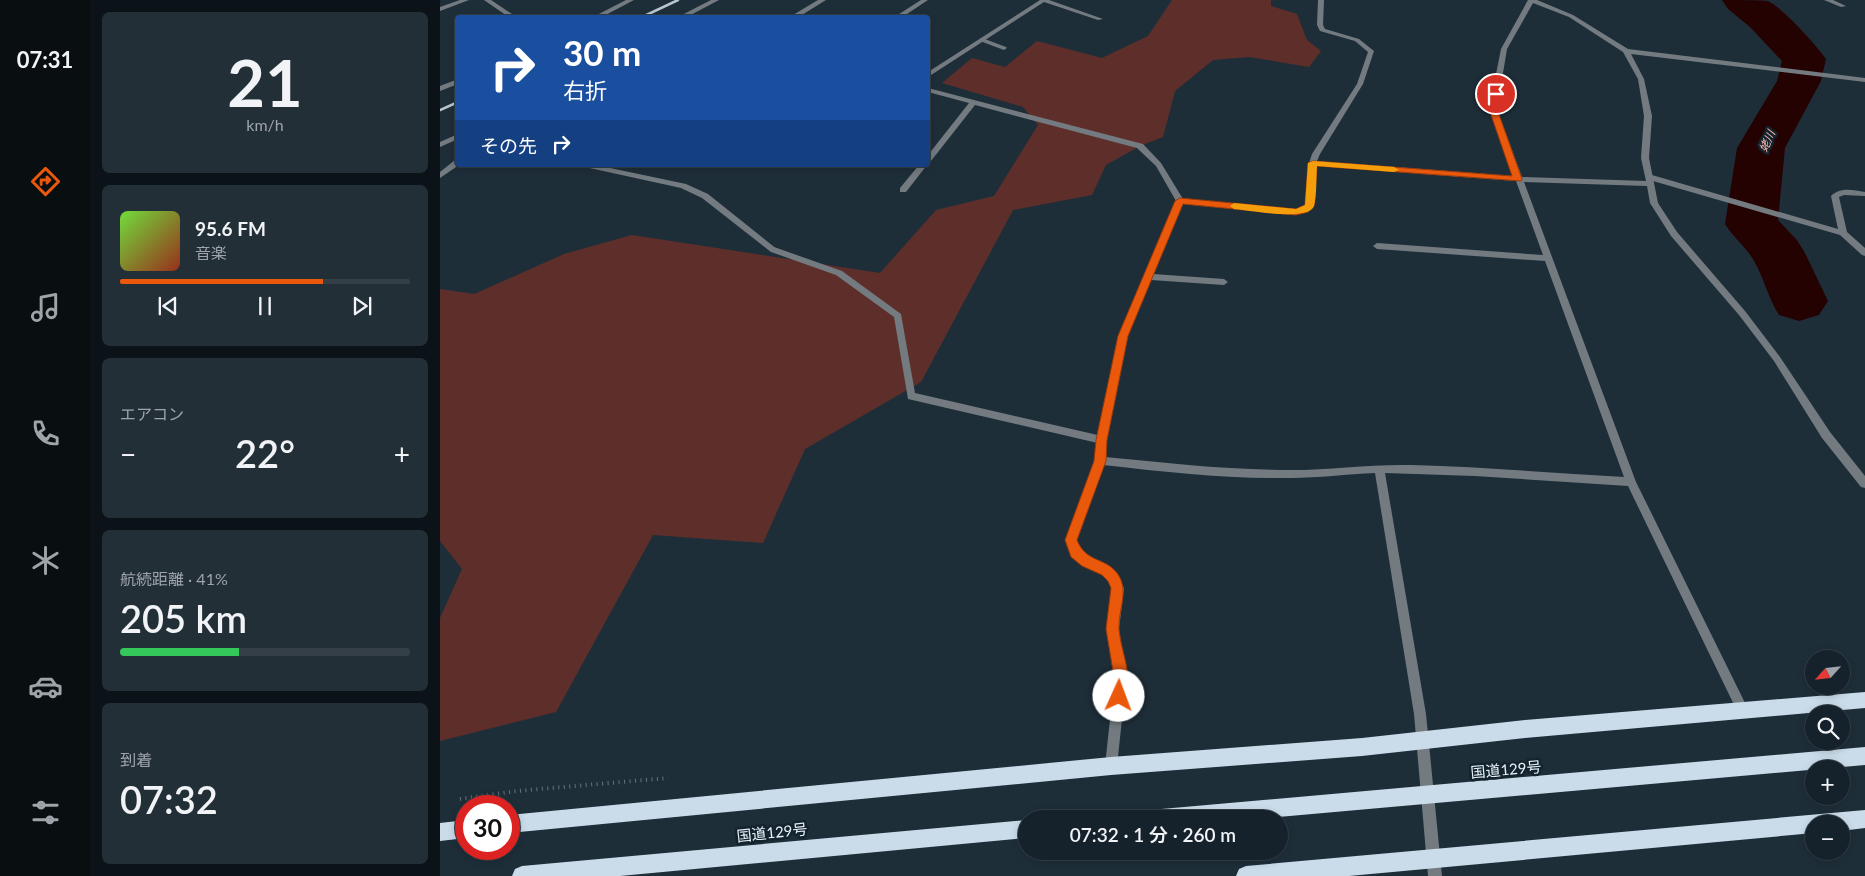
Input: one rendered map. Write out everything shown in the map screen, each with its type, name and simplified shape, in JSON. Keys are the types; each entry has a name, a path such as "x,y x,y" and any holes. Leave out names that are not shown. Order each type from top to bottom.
{"highway":[{"path":"520,823 1111,766 1865,700"},
{"name":"国道129号","path":"1252,810 1865,756"},
{"path":"1850,820 1865,819"},
{"path":"1246,876 1805,825"},
{"path":"440,832 455,830"},
{"name":"国道129号","path":"522,876 1018,830"}],"street":[{"path":"440,9 466,0"},
{"path":"487,0 510,15"},
{"path":"600,15 631,0"},
{"path":"685,15 716,0"},
{"path":"796,15 823,0"},
{"path":"901,15 925,0"},
{"path":"930,74 1044,0 1100,19"},
{"path":"1180,201 1296,212 1305,210 1309,206 1313,163 1316,154 1360,84 1371,51 1357,40 1322,30 1320,25 1321,0"},
{"path":"1742,711 1631,482 1518,179 1493,109 1504,49 1532,0 1571,16 1626,51 1832,74 1865,80"},
{"path":"1827,0 1843,6"},
{"path":"982,40 1004,48"},
{"path":"1626,51 1641,79 1648,116 1645,158 1654,203 1674,234 1742,313 1777,359 1826,435 1865,484"},
{"path":"440,89 455,82"},
{"path":"930,91 1140,146 1154,157 1180,201"},
{"path":"930,156 973,102"},
{"path":"440,145 455,138"},
{"path":"1313,163 1518,179 1649,180 1843,233 1865,253"},
{"path":"440,176 455,164"},
{"path":"594,167 683,186 705,196 774,250 838,273 898,316 911,396 1102,440"},
{"path":"903,190 921,167"},
{"path":"1843,233 1834,196 1842,192 1865,194"},
{"path":"1111,766 1122,683 1113,629 1118,588 1107,571 1086,562 1076,553 1071,540 1100,461 1102,440 1123,336 1180,201"},
{"path":"1376,246 1549,258"},
{"path":"1147,277 1224,282"},
{"path":"1100,461 1183,469 1266,473 1316,474 1379,469 1472,472 1631,482"},
{"path":"1379,469 1420,714 1436,876"}],"shaded area":[{"path":"1172,0 1271,0 1271,6 1297,14 1307,40 1321,51 1309,67 1249,57 1213,60 1175,91 1163,137 1140,146 1106,165 1092,195 1013,210 921,382 805,449 763,543 653,535 556,712 440,741 440,618 462,569 440,541 440,289 474,294 564,254 632,235 880,273 936,210 994,196 1038,125 1023,107 942,83 972,58 1005,67 1037,41 1102,58 1148,36"}],"waterway":[{"name":"姥川","path":"1742,0 1765,18 1804,59 1799,81 1761,148 1751,224 1778,253 1799,301"}],"railway":[{"path":"646,15 678,0"},
{"path":"440,110 455,103"}],"slow traffic":[{"path":"1234,206 1296,212 1305,210 1309,206 1313,163 1394,170"}],"route":[{"path":"1119,696 1122,683 1113,629 1118,588 1107,571 1086,562 1076,553 1071,540 1100,461 1102,440 1123,336 1174,211 1180,201 1296,212 1305,210 1309,206 1313,163 1518,179 1493,109 1496,94"}]}
